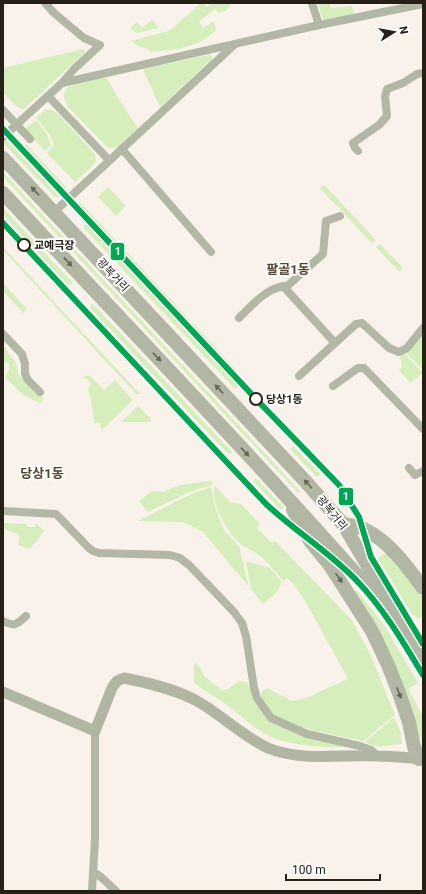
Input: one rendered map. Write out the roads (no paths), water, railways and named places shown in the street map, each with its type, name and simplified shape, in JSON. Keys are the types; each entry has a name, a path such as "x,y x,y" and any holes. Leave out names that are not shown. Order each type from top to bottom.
{"highway":[{"name":"광복거리","path":"5,159 306,482 343,524 403,627"},
{"name":"광복거리","path":"3,193 289,498 403,627"},
{"path":"289,498 295,514 310,541 333,569 372,631 399,693 409,722 414,747 421,759"},
{"path":"343,524 362,528 378,537 409,570 423,588"},
{"path":"403,627 423,659"}],"street":[{"path":"3,136 62,83 74,69 100,45 84,38 54,13 46,3"},
{"path":"312,3 320,25"},
{"path":"62,83 320,25 423,4"},
{"path":"54,212 235,45"},
{"path":"358,151 353,143 378,125 387,116 385,96 388,89 403,83 417,74 423,73"},
{"path":"48,96 109,160"},
{"path":"3,110 30,139"},
{"path":"122,149 211,252"},
{"path":"286,288 323,254 326,221 340,216"},
{"path":"240,318 255,301 272,289 283,286 335,343"},
{"path":"299,376 356,324 362,323 389,348 399,352 407,348 423,328"},
{"path":"3,334 22,354 25,374 28,380 40,392"},
{"path":"333,386 358,368 364,368 423,429"},
{"path":"409,468 415,475 423,471"},
{"path":"3,511 56,514 89,548 99,553 170,555 180,558 229,607 242,623 246,636 254,688 257,698 271,718 307,734 360,746 371,750 377,756"},
{"path":"3,621 11,625 17,624 26,616"},
{"path":"92,891 94,872 95,731 112,688 117,681 124,678 177,692 190,698 212,710 240,732 269,748 286,753 308,756 377,756 421,759"},
{"path":"3,692 95,731"},
{"path":"94,872 116,891"}],"place":[{"name":"교예극장","path":"24,245"},
{"name":"당상1동","path":"256,399"}],"district":[{"name":"팔골1동","path":"288,269"},
{"name":"당상1동","path":"42,473"}]}
